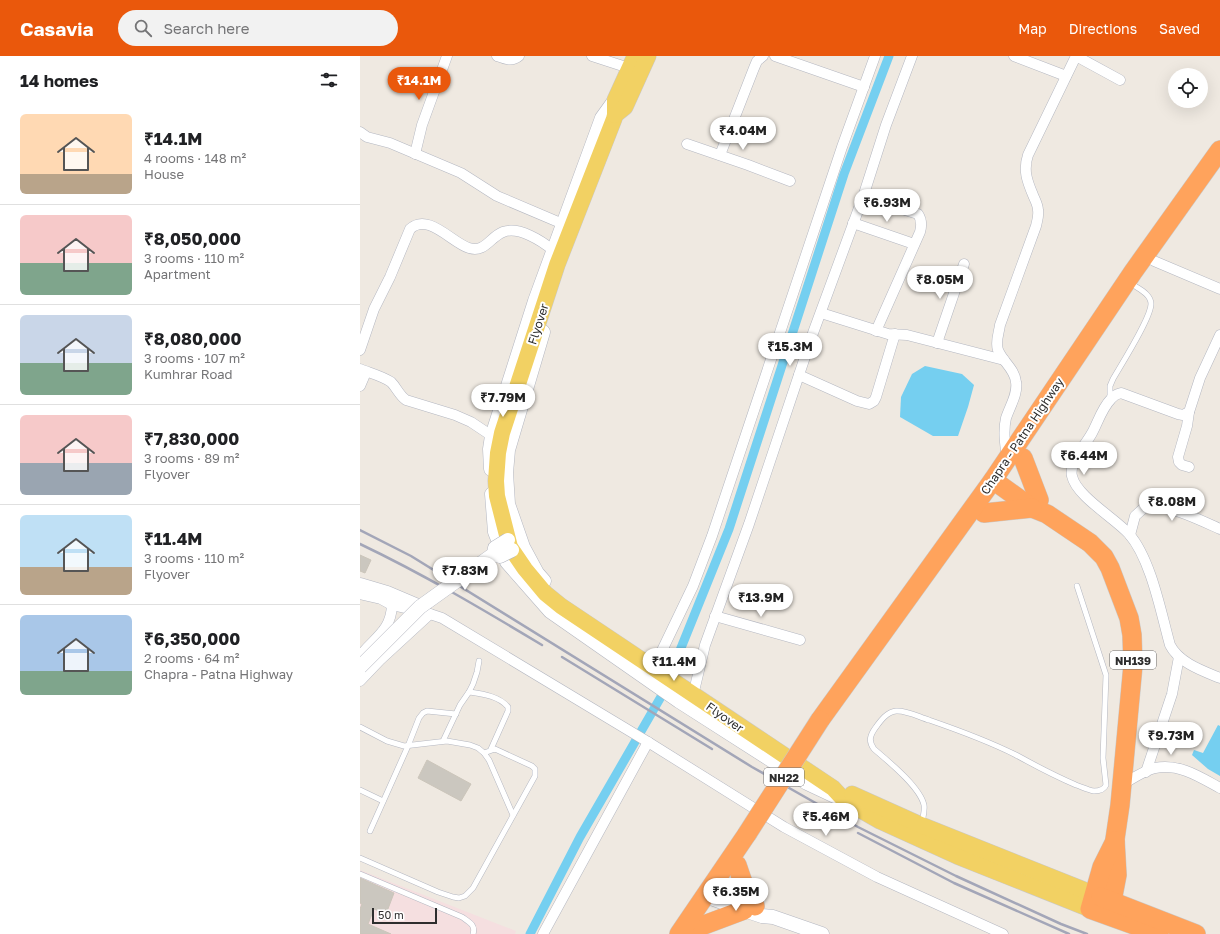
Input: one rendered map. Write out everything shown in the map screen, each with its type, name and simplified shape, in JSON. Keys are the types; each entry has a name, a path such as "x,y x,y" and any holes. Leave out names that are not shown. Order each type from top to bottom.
{"highway":[{"name":"Chapra - Patna Highway","path":"824,722 984,513 1005,472 1133,272 1220,150"},
{"name":"Chapra - Patna Highway","path":"824,722 1005,472 1135,286 1220,170"},
{"path":"1005,472 1040,507"},
{"name":"NH139","path":"1005,472 1040,507 1090,543 1104,557 1113,575 1132,634 1133,665 1120,805 1115,839 1117,875 1110,908"},
{"path":"984,513 1040,507"},
{"name":"NH22","path":"689,932 824,722"},
{"name":"NH22","path":"713,893 738,865 751,837"},
{"name":"NH139","path":"1092,902 1102,867 1115,839"},
{"path":"689,932 750,908 748,896 743,886 738,865"},
{"path":"1092,902 1196,934"},
{"path":"1110,908 1159,934"}],"main road":[{"path":"617,110 648,56"},
{"path":"617,110 632,62"},
{"name":"Flyover","path":"617,110 557,266 502,433 497,463 497,489 498,502 510,545 525,569 540,587 561,606 783,756 842,794"},
{"path":"842,794 921,825 1092,902"},
{"path":"842,794 880,821 957,856 1092,902"}],"street":[{"path":"415,154 422,125 447,56"},
{"path":"497,56 511,60 519,56"},
{"path":"592,56 632,62"},
{"path":"720,155 757,61 763,56"},
{"path":"775,56 864,87"},
{"path":"660,663 693,586 712,536 842,148 875,56"},
{"path":"691,684 749,524 799,375 863,197 886,125 912,56"},
{"path":"1014,56 1066,76"},
{"path":"1005,472 1004,437 1006,418 1015,394 1016,382 1014,373 998,350 997,342 999,330 1038,218 1037,202 1028,183 1025,163 1076,56 1120,80"},
{"path":"617,110 624,116 606,155 582,218 552,303 517,417 508,450 506,473 508,504 523,547 537,573 551,588 570,604 811,765 842,794 807,783 655,685 550,611 507,562 497,540 494,524 490,449 492,436 535,301 602,118 617,110"},
{"path":"360,132 367,137 390,143 467,176 498,196 563,224"},
{"path":"687,144 790,181"},
{"path":"863,197 918,214 922,225 876,331"},
{"path":"360,350 374,309 390,277 410,229 414,224 421,223 445,233 468,248 476,250 482,248 503,232 508,231 524,234 540,240 554,250"},
{"path":"853,223 914,244"},
{"path":"1154,261 1220,289"},
{"path":"937,343 964,264"},
{"path":"821,313 876,331 888,334 907,335 1004,360"},
{"path":"799,375 857,401 869,404 874,401 876,397 895,334"},
{"path":"1189,467 1182,465 1179,462 1178,457 1187,426 1189,412 1200,378 1220,335"},
{"path":"360,386 363,371 386,379 406,400 460,416 492,436"},
{"path":"1189,412 1184,415 1178,414 1121,394 1117,394 1110,399 1103,410 1073,464 1072,477 1081,492 1130,535 1148,567 1170,645 1174,652 1179,657 1220,678"},
{"path":"1130,535 1135,516 1146,506 1155,506 1186,514 1220,529"},
{"path":"360,667 494,554 500,556 510,545"},
{"path":"360,585 386,594 442,618 626,728 730,794 791,830 877,877 1003,934"},
{"path":"360,594 380,599 392,605 425,611"},
{"path":"360,656 386,628 391,616 392,605"},
{"path":"360,681 425,611"},
{"path":"715,616 800,640"},
{"path":"1146,772 1172,694 1179,657"},
{"path":"543,934 648,742"},
{"path":"1121,785 1155,768 1164,767 1181,768 1220,788"},
{"path":"713,893 750,908 762,916 773,917 822,934"}],"lane":[{"path":"1110,399 1110,386 1146,321 1150,310 1150,299 1135,286"},
{"path":"921,825 924,809 920,795 903,775 870,744 871,735 874,729 884,717 895,711 909,713 954,729 1014,754 1050,774 1084,788 1100,791 1105,788 1103,758 1106,675 1077,586"},
{"path":"443,741 460,705 469,692 477,672 479,661"},
{"path":"469,692 486,695 497,699 505,703 508,707 508,711 491,749 484,753"},
{"path":"370,831 419,718 427,711 456,714"},
{"path":"360,727 397,745 408,746 447,741 478,748 484,753 492,768 513,815"},
{"path":"360,858 438,892 459,898 465,896 473,888 535,776 535,769 532,766 495,749 491,749"},
{"path":"360,790 383,801"},
{"path":"360,874 462,917 472,924 474,930 473,934"}],"shaded area":[{"path":"360,870 516,931 515,934 360,934"}],"water":[{"path":"925,366 962,374 974,385 958,436 933,436 900,417 901,397 912,374"},
{"path":"1218,725 1220,726 1220,776 1208,769 1192,755 1194,750 1203,753"}],"building":[{"path":"360,555 371,560 365,573 360,571"},
{"path":"427,760 471,784 461,801 418,778"},
{"path":"360,878 394,893 386,914 374,909 368,924 391,934 360,934 360,909 362,904 360,903"}],"waterway":[{"path":"530,934 580,837 662,695 729,529 844,174 889,56"}],"railway":[{"path":"360,530 411,556 752,767 858,827 956,876 1061,924 1087,934"},
{"path":"360,544 475,605 542,645"},
{"path":"562,657 712,749"},
{"path":"858,833 954,883 1069,934"}]}
